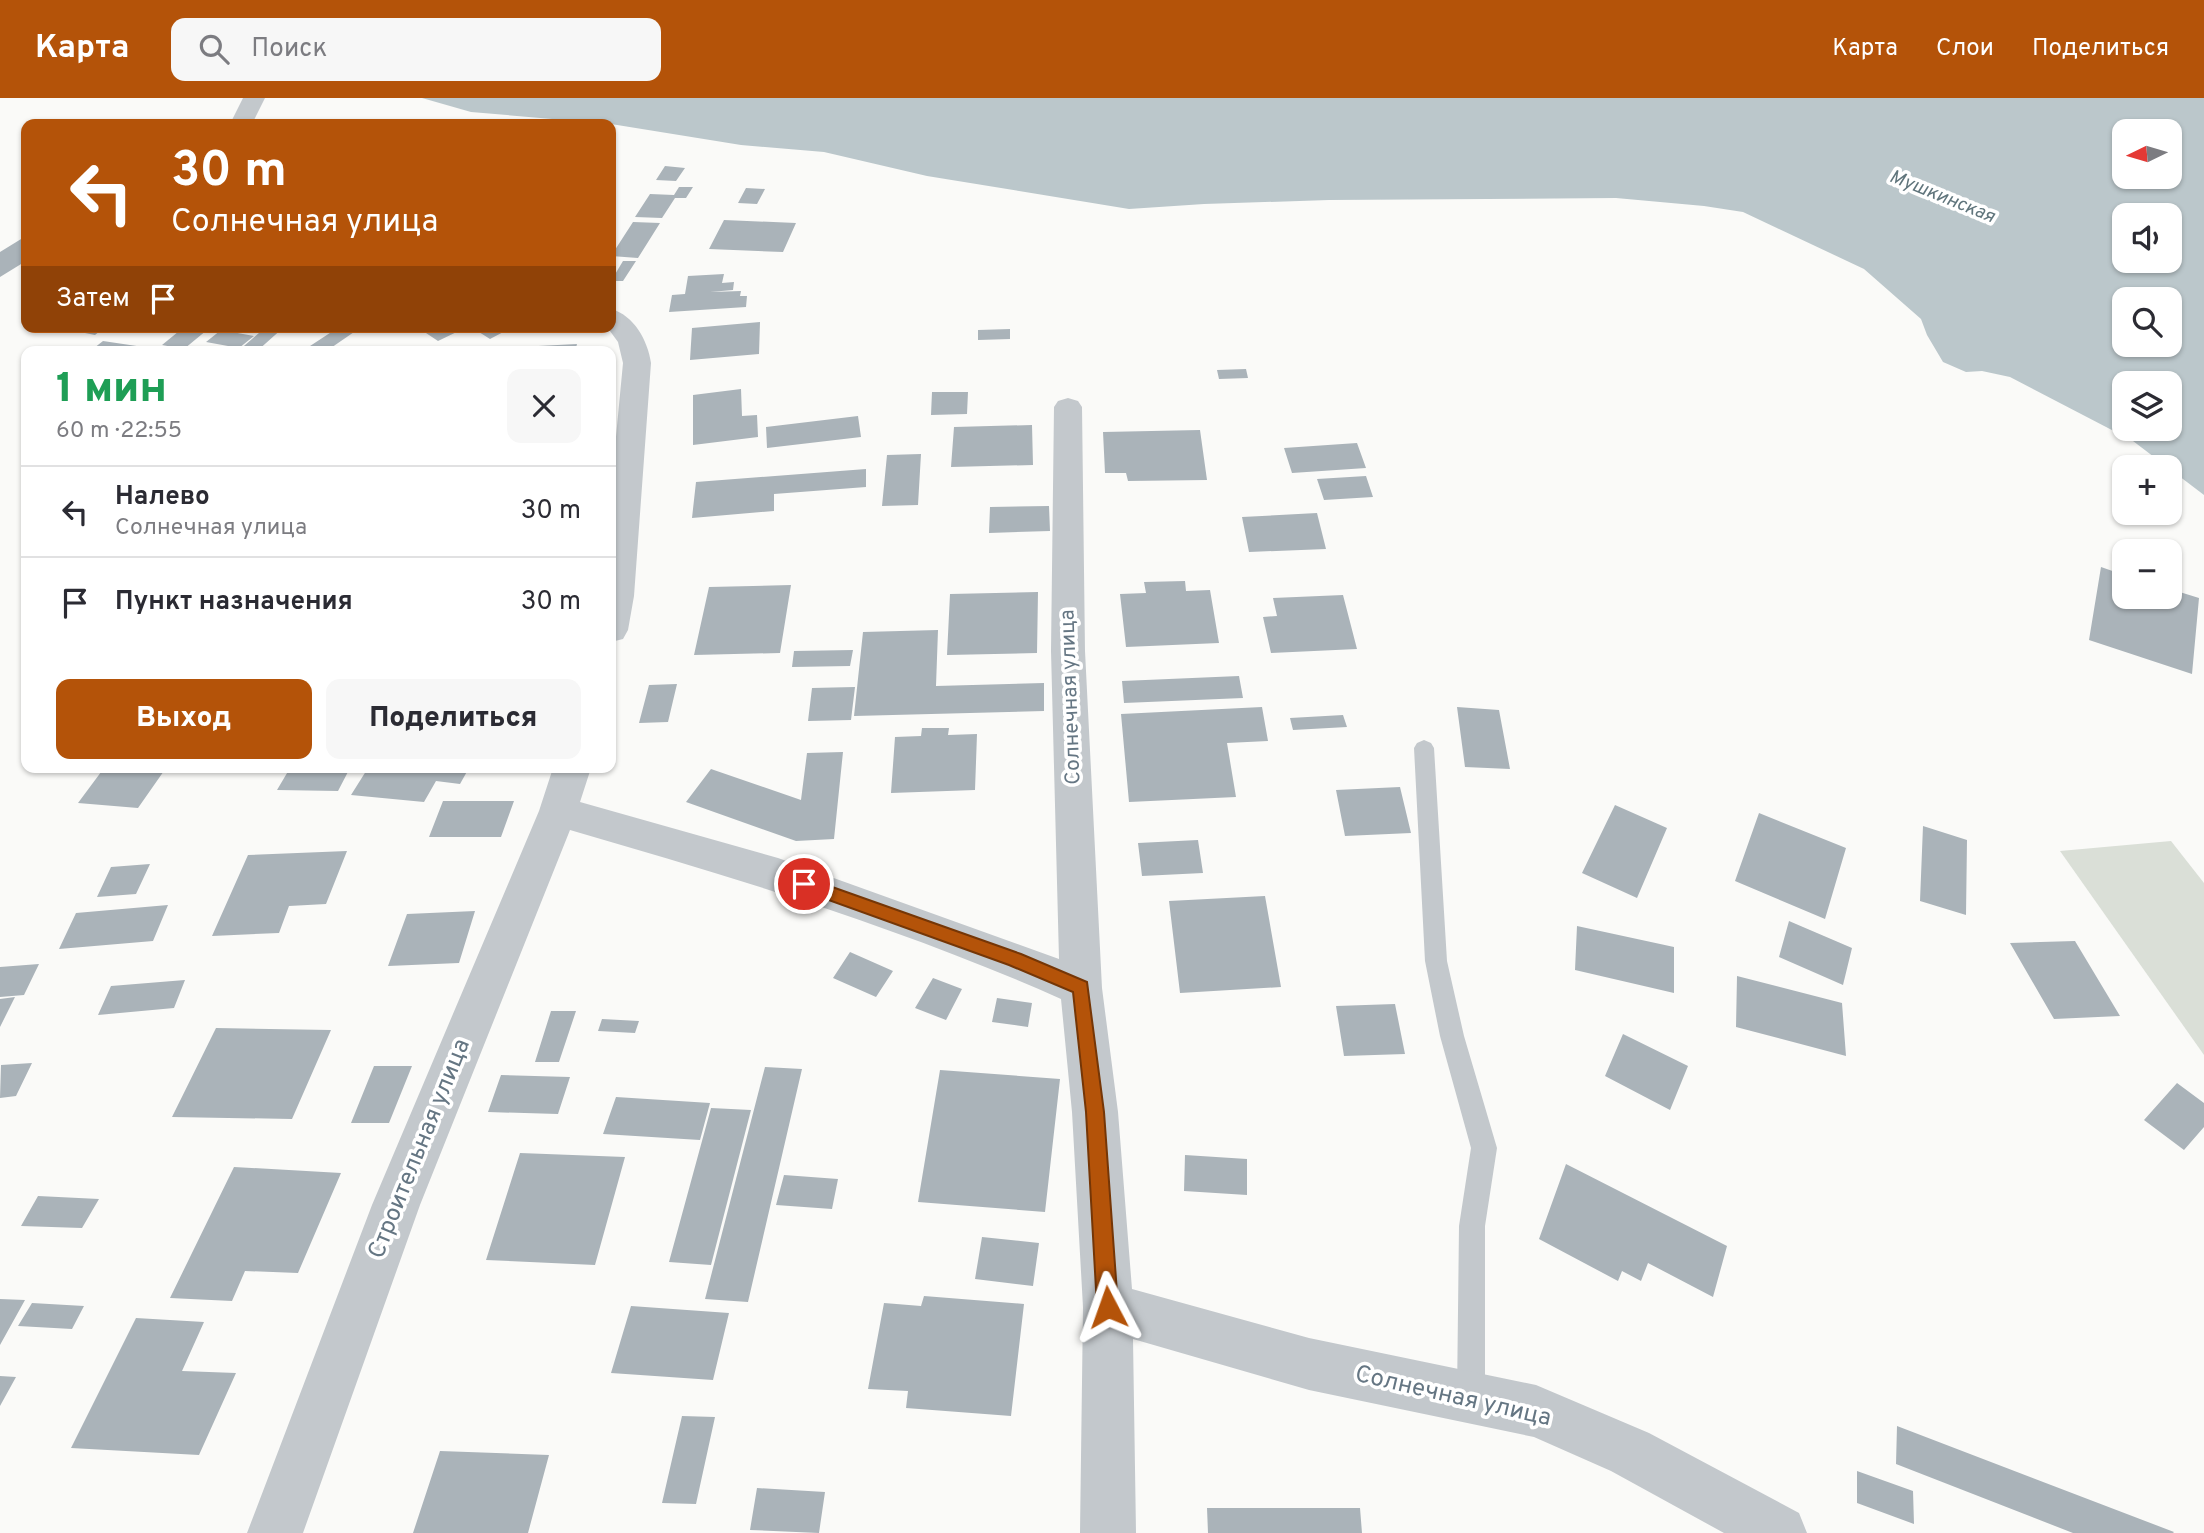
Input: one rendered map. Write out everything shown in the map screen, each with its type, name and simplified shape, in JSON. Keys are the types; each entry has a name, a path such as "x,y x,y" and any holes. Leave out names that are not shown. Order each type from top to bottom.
{"street":[{"path":"242,119 254,98"},
{"path":"616,321 626,330 635,345 638,363 616,602"},
{"name":"Солнечная улица","path":"1069,407 1068,651 1081,988 1095,1112 1108,1307 1108,1533"},
{"name":"Строительная улица","path":"275,1533 396,1205 558,811 570,773"},
{"path":"558,811 778,874 1015,959 1081,988"},
{"name":"Солнечная улица","path":"1108,1307 1309,1364 1536,1411 1630,1452 1779,1533"}],"lane":[{"path":"1424,748 1436,961 1452,1036 1484,1149 1472,1226 1471,1396"}],"shaded area":[{"path":"2171,841 2204,883 2204,1055 2060,851"}],"water":[{"name":"Мушкинская","path":"422,98 2204,98 2204,495 2182,478 2182,455 2151,455 2133,441 2182,441 2182,371 2112,371 2112,430 2010,377 1982,371 1966,372 1943,362 1921,319 1864,269 1743,212 1616,198 1329,200 1129,209 927,176 824,152 741,145 616,125 616,119 553,119 471,112"}],"building":[{"path":"665,166 685,168 676,181 656,180"},
{"path":"679,187 693,187 686,198 675,198 662,218 635,217 650,194 674,195"},
{"path":"746,188 765,189 757,204 738,203"},
{"path":"724,220 796,223 783,252 709,249"},
{"path":"633,222 660,223 638,258 616,256 616,248"},
{"path":"21,239 21,264 0,277 0,252"},
{"path":"623,261 636,261 623,281 616,281 616,273"},
{"path":"724,274 722,283 734,282 733,290 710,292 741,291 740,296 747,296 746,307 669,312 672,295 685,294 688,276"},
{"path":"760,322 759,354 690,360 692,328"},
{"path":"1010,329 1010,339 978,340 978,330"},
{"path":"177,333 203,333 188,346 162,345"},
{"path":"217,333 254,336 242,346 206,342"},
{"path":"259,333 277,333 263,346 244,346"},
{"path":"330,333 353,333 334,346 310,346"},
{"path":"426,333 455,333 438,341"},
{"path":"480,333 502,333 490,339"},
{"path":"103,341 137,346 97,346"},
{"path":"577,344 576,346 538,346"},
{"path":"1246,369 1248,378 1219,379 1217,370"},
{"path":"741,389 742,416 757,415 758,437 693,445 693,395"},
{"path":"932,392 968,392 967,414 931,415"},
{"path":"858,416 861,437 767,448 766,427"},
{"path":"1032,425 1033,465 951,467 954,427"},
{"path":"1200,430 1207,480 1128,481 1126,473 1105,473 1103,432"},
{"path":"1357,443 1366,468 1292,473 1284,448"},
{"path":"921,454 918,505 882,506 887,455"},
{"path":"866,469 866,487 774,494 774,511 692,518 696,482"},
{"path":"1366,476 1373,497 1324,500 1317,479"},
{"path":"1049,506 1050,531 989,533 990,507"},
{"path":"1317,513 1326,549 1249,552 1242,517"},
{"path":"2101,567 2112,571 2112,609 2182,609 2182,593 2199,598 2192,674 2089,640"},
{"path":"1185,581 1186,591 1210,590 1219,643 1126,647 1120,594 1146,593 1144,582"},
{"path":"791,585 780,653 694,655 709,587"},
{"path":"1038,592 1037,653 947,655 950,594"},
{"path":"1343,595 1357,649 1271,653 1263,617 1277,616 1273,598"},
{"path":"938,630 936,686 1044,683 1044,711 854,716 863,632"},
{"path":"853,650 850,666 792,667 794,651"},
{"path":"1239,676 1243,698 1124,703 1122,681"},
{"path":"677,684 668,722 639,723 649,685"},
{"path":"855,687 851,720 808,721 812,688"},
{"path":"1262,707 1268,741 1227,743 1236,797 1129,802 1121,714"},
{"path":"1457,707 1499,710 1510,769 1465,767"},
{"path":"1343,715 1347,727 1293,730 1290,718"},
{"path":"922,728 949,728 948,735 977,734 975,790 891,793 895,737 921,736"},
{"path":"843,752 834,839 796,841 686,802 711,769 801,800 807,753"},
{"path":"100,773 162,773 138,808 78,803"},
{"path":"287,773 347,773 338,791 277,790"},
{"path":"365,773 466,773 460,784 436,781 424,802 351,795"},
{"path":"1400,787 1411,833 1345,836 1336,790"},
{"path":"443,801 514,801 501,837 429,837"},
{"path":"1615,805 1667,828 1637,898 1582,873"},
{"path":"1759,813 1846,848 1825,919 1735,881"},
{"path":"1923,826 1967,840 1966,915 1920,901"},
{"path":"1198,840 1203,873 1142,876 1138,843"},
{"path":"347,851 326,904 289,906 279,933 212,936 248,855"},
{"path":"150,864 136,894 97,897 111,867"},
{"path":"1265,896 1281,987 1180,993 1169,901"},
{"path":"168,905 153,941 59,949 76,913"},
{"path":"475,911 459,963 388,966 407,914"},
{"path":"1789,921 1852,948 1843,985 1779,957"},
{"path":"1577,926 1674,947 1674,993 1575,970"},
{"path":"2075,941 2120,1016 2054,1019 2010,943"},
{"path":"850,952 893,971 876,997 833,978"},
{"path":"39,964 24,995 0,997 0,967"},
{"path":"1737,976 1842,1003 1846,1056 1736,1027"},
{"path":"933,978 962,989 946,1020 915,1008"},
{"path":"185,980 174,1008 98,1015 111,986"},
{"path":"15,997 0,1027 0,999"},
{"path":"997,998 1032,1003 1028,1027 992,1022"},
{"path":"1395,1004 1405,1054 1344,1056 1336,1006"},
{"path":"551,1011 576,1011 559,1062 535,1062"},
{"path":"602,1019 639,1021 635,1033 598,1031"},
{"path":"216,1028 331,1030 292,1119 172,1117"},
{"path":"1623,1034 1688,1066 1670,1110 1605,1076"},
{"path":"32,1063 16,1096 0,1098 1,1065"},
{"path":"374,1066 412,1066 389,1123 351,1123"},
{"path":"765,1067 802,1069 748,1302 705,1299"},
{"path":"940,1070 1060,1079 1045,1212 918,1202"},
{"path":"501,1075 570,1077 558,1114 488,1112"},
{"path":"2177,1083 2204,1103 2204,1127 2184,1150 2144,1120"},
{"path":"616,1097 710,1103 700,1140 603,1134"},
{"path":"711,1108 751,1110 711,1265 669,1262"},
{"path":"520,1153 625,1157 595,1265 486,1260"},
{"path":"1185,1155 1247,1159 1247,1195 1184,1191"},
{"path":"1566,1164 1727,1246 1713,1297 1648,1263 1641,1281 1622,1271 1618,1281 1539,1239"},
{"path":"234,1167 341,1173 298,1273 245,1271 232,1301 170,1298"},
{"path":"784,1175 838,1179 832,1209 776,1205"},
{"path":"38,1196 99,1199 82,1228 21,1226"},
{"path":"982,1237 1039,1243 1033,1286 975,1279"},
{"path":"924,1296 1024,1304 1011,1416 906,1408 908,1391 868,1389 884,1303 921,1306"},
{"path":"0,1299 25,1300 0,1345"},
{"path":"32,1303 84,1306 72,1329 18,1326"},
{"path":"631,1306 729,1313 713,1380 611,1373"},
{"path":"136,1318 204,1322 182,1371 236,1373 199,1455 71,1448"},
{"path":"0,1376 16,1377 0,1406"},
{"path":"682,1416 715,1417 696,1504 662,1503"},
{"path":"1897,1426 2174,1532 2073,1533 1896,1464"},
{"path":"440,1451 549,1455 528,1533 413,1533"},
{"path":"1857,1471 1913,1491 1914,1524 1857,1503"},
{"path":"757,1488 825,1492 819,1533 750,1530"},
{"path":"1207,1508 1360,1508 1362,1533 1208,1533"}],"route":[{"path":"804,884 1015,959 1081,988 1095,1112 1108,1307"}]}
